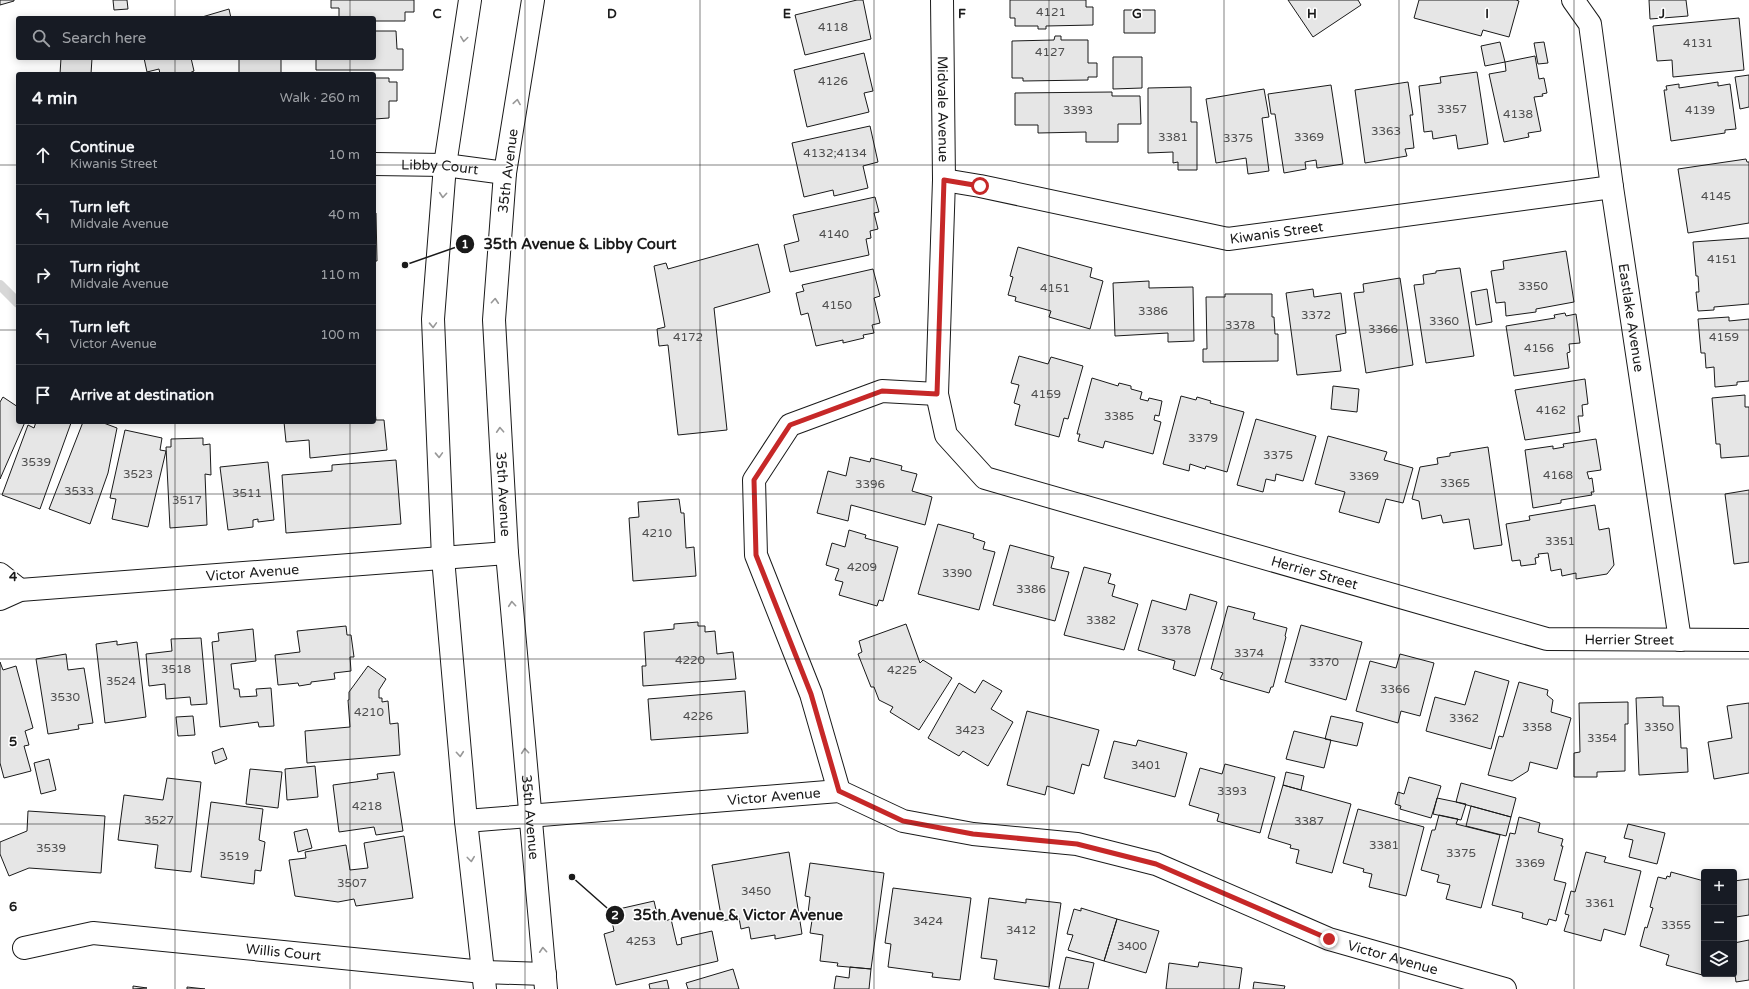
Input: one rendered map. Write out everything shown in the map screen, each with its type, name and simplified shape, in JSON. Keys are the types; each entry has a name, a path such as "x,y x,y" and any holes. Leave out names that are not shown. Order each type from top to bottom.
{"street":[{"path":"470,0 445,165 433,319 443,558 466,821 484,980"},
{"name":"35th Avenue","path":"533,0 505,174 494,320 507,553 545,982"},
{"name":"Midvale Avenue","path":"937,394 944,180 942,0"},
{"name":"Eastlake Avenue","path":"1574,0 1590,24 1612,186 1680,640"},
{"name":"Libby Court","path":"376,164 445,165 505,174"},
{"name":"Kiwanis Street","path":"944,180 980,186 1228,239 1612,186"},
{"path":"839,791 811,694 756,555 754,480 790,425 882,391 937,394"},
{"name":"Herrier Street","path":"937,394 946,435 985,478 1547,639 1749,640"},
{"name":"Victor Avenue","path":"0,598 20,590 507,553"},
{"path":"0,574 20,590"},
{"name":"Victor Avenue","path":"466,821 839,791 903,821 973,834 1077,844 1156,864 1329,939 1506,989"},
{"name":"Willis Court","path":"24,948 93,934 484,980 545,982"}],"building":[{"path":"0,0 14,0 14,1 0,5"},
{"path":"113,0 127,0 128,9 114,10"},
{"path":"331,0 414,0 414,12 405,12 405,21 376,21 376,16 339,16 339,8 331,8"},
{"path":"857,0 863,0 871,39 805,55 795,15"},
{"path":"1010,0 1086,0 1086,7 1093,7 1093,25 1046,26 1046,29 1038,29 1038,26 1015,26 1015,18 1010,18"},
{"path":"1288,0 1358,0 1361,5 1313,37"},
{"path":"1419,0 1519,1 1509,37 1483,30 1481,36 1414,18"},
{"path":"1649,0 1686,0 1688,16 1650,19"},
{"path":"229,9 231,16 205,16"},
{"path":"1124,10 1155,10 1155,33 1124,33"},
{"path":"1739,18 1744,70 1673,77 1672,60 1657,61 1653,26"},
{"path":"376,31 396,31 397,49 403,49 403,70 316,70 316,60 376,60"},
{"path":"1055,36 1061,36 1061,40 1088,40 1088,63 1097,63 1097,77 1088,77 1088,80 1023,81 1023,78 1012,78 1012,41 1054,40"},
{"path":"1500,42 1505,62 1485,66 1481,46"},
{"path":"1544,42 1548,63 1538,64 1534,43"},
{"path":"864,53 873,91 864,93 869,112 807,127 794,70"},
{"path":"1535,56 1539,79 1544,78 1547,93 1542,94 1543,96 1534,97 1541,131 1528,133 1529,137 1504,142 1489,74 1506,71 1505,62"},
{"path":"1113,57 1142,57 1142,88 1113,89"},
{"path":"61,60 92,60 91,72 60,72"},
{"path":"144,60 191,60 194,71 160,72 159,69 147,72"},
{"path":"239,60 281,60 281,72 239,72"},
{"path":"1477,72 1488,144 1458,149 1456,135 1433,139 1432,131 1424,132 1419,86 1441,83 1440,77"},
{"path":"1749,75 1749,107 1740,109 1735,77"},
{"path":"376,78 389,78 389,82 397,82 397,101 389,101 389,118 376,119"},
{"path":"1408,82 1413,115 1410,115 1414,148 1405,149 1407,156 1365,163 1355,90"},
{"path":"1718,82 1718,86 1730,84 1736,129 1725,130 1725,133 1671,141 1664,90 1667,90 1666,86 1679,84 1679,88"},
{"path":"1331,85 1343,164 1317,168 1316,160 1305,162 1306,169 1284,173 1275,114 1271,114 1268,94"},
{"path":"1191,87 1191,122 1197,122 1197,170 1178,170 1178,162 1173,163 1173,152 1148,153 1148,88"},
{"path":"1264,89 1269,117 1262,118 1269,171 1248,174 1246,158 1216,163 1206,99"},
{"path":"1112,92 1112,96 1140,96 1141,124 1118,124 1118,142 1086,142 1086,132 1038,133 1038,125 1015,125 1015,93"},
{"path":"870,126 878,162 863,166 868,188 834,196 833,190 804,197 792,143"},
{"path":"1746,159 1747,162 1749,162 1749,223 1688,233 1678,169"},
{"path":"875,197 879,212 874,213 878,229 870,231 871,238 866,239 869,255 790,272 784,245 799,241 793,215"},
{"path":"376,213 377,261 376,261"},
{"path":"1749,238 1749,304 1714,307 1714,310 1698,311 1696,292 1699,292 1698,276 1696,276 1693,242"},
{"path":"758,244 770,292 714,308 727,430 678,435 668,345 659,346 657,329 665,327 654,266 666,263 668,269"},
{"path":"1018,247 1092,268 1090,277 1103,281 1090,329 1049,317 1051,311 1015,301 1016,297 1008,295 1013,277 1010,276"},
{"path":"1566,251 1574,302 1536,309 1536,312 1506,316 1505,302 1496,303 1491,271 1504,269 1503,261"},
{"path":"1460,268 1474,356 1426,363 1414,285 1424,284 1423,275 1436,273 1436,271"},
{"path":"873,269 880,296 874,298 880,323 872,325 874,333 863,335 864,338 843,343 843,340 816,346 808,313 801,315 796,293 804,291 802,285"},
{"path":"1400,278 1413,365 1366,373 1354,293 1364,292 1363,284"},
{"path":"1149,281 1149,288 1193,287 1194,341 1168,342 1168,333 1115,336 1113,283"},
{"path":"1313,289 1314,297 1341,293 1346,333 1336,335 1341,371 1297,375 1286,293"},
{"path":"1487,289 1492,322 1476,325 1471,292"},
{"path":"1225,294 1272,294 1272,317 1274,317 1275,334 1278,334 1278,361 1203,362 1203,349 1207,349 1206,297 1225,297"},
{"path":"1565,313 1566,316 1576,314 1580,343 1569,344 1570,352 1567,353 1569,368 1514,376 1506,326 1555,318 1554,315"},
{"path":"1729,317 1729,321 1749,319 1749,381 1737,382 1737,385 1715,387 1714,367 1706,368 1705,353 1701,353 1698,319"},
{"path":"1019,356 1048,364 1051,357 1083,366 1068,419 1064,418 1059,437 1015,425 1020,405 1014,403 1019,385 1011,383"},
{"path":"1092,378 1118,386 1119,383 1131,386 1131,389 1142,392 1140,399 1148,401 1149,398 1162,401 1159,416 1155,415 1154,420 1161,422 1153,454 1105,441 1103,448 1078,441 1080,434 1077,434"},
{"path":"1585,379 1588,404 1582,405 1583,416 1578,416 1580,432 1525,440 1515,390"},
{"path":"1333,386 1359,389 1357,412 1331,409"},
{"path":"1745,395 1745,407 1749,407 1749,456 1721,458 1720,444 1716,444 1712,398"},
{"path":"1181,396 1196,400 1197,397 1211,401 1210,403 1244,412 1227,472 1206,466 1205,469 1190,464 1189,471 1163,464"},
{"path":"3,397 16,406 16,424 24,424 0,479 0,402"},
{"path":"1256,419 1316,436 1303,481 1276,474 1275,481 1266,479 1263,492 1237,485"},
{"path":"376,420 384,420 387,450 310,458 309,440 286,442 284,424 376,424"},
{"path":"35,424 71,424 40,509 2,495 28,425 34,428"},
{"path":"82,424 106,424 117,428 108,473 90,524 49,509"},
{"path":"125,430 162,438 160,450 166,451 148,527 112,519 116,499 110,498"},
{"path":"1328,436 1387,452 1384,460 1413,468 1403,503 1386,499 1379,523 1339,512 1345,492 1315,484"},
{"path":"203,438 203,445 210,444 211,475 205,474 207,525 170,528 166,447 171,447 171,439"},
{"path":"1596,439 1601,470 1587,472 1589,479 1592,478 1594,492 1591,492 1592,495 1561,500 1561,503 1533,508 1525,450 1553,446 1553,449 1564,447 1563,444"},
{"path":"1488,447 1502,545 1474,549 1469,519 1443,523 1441,515 1422,519 1419,501 1412,499 1420,467 1438,464 1437,458 1450,456 1450,453"},
{"path":"850,457 870,462 871,458 902,466 901,470 917,474 912,491 932,497 925,525 851,505 848,521 817,513 828,471 846,476"},
{"path":"396,460 401,524 286,533 282,475 332,471 332,465"},
{"path":"268,462 274,520 258,522 258,519 253,520 253,527 228,530 220,467"},
{"path":"1749,490 1749,562 1734,564 1725,494"},
{"path":"679,499 681,513 684,513 686,548 694,547 696,576 633,581 629,518 639,517 638,502"},
{"path":"1595,505 1599,530 1609,528 1614,565 1607,574 1576,579 1576,573 1562,576 1561,569 1551,571 1548,553 1538,554 1539,557 1535,558 1536,564 1521,566 1520,560 1512,561 1506,524 1530,520 1529,516"},
{"path":"938,524 974,534 973,538 985,542 983,549 995,552 979,610 918,594"},
{"path":"849,530 866,535 865,538 898,547 883,601 879,600 877,606 839,595 843,582 835,580 839,569 826,565 832,543 845,547"},
{"path":"1010,545 1054,557 1051,568 1069,572 1055,621 993,605"},
{"path":"1084,567 1111,574 1108,583 1115,585 1112,596 1138,604 1124,650 1064,635"},
{"path":"1190,594 1217,602 1195,676 1173,669 1175,661 1138,650 1152,600 1186,610"},
{"path":"1228,606 1255,613 1253,619 1287,628 1273,687 1271,687 1269,693 1220,679 1223,673 1211,669"},
{"path":"698,622 698,626 705,626 705,632 715,631 717,654 733,652 736,679 643,686 642,666 646,666 644,632 674,629 674,624"},
{"path":"906,624 920,663 923,660 952,678 919,730 890,712 893,707 879,700 874,687 871,687 858,654 862,652 859,641"},
{"path":"1301,625 1362,642 1346,700 1285,682"},
{"path":"346,626 347,635 351,635 354,657 350,657 351,671 334,673 335,679 311,682 311,684 299,686 298,683 278,685 275,655 300,652 297,631"},
{"path":"253,629 256,661 231,664 234,689 239,689 240,697 257,696 256,689 271,688 274,726 259,727 258,722 220,727 212,642 219,641 218,633"},
{"path":"201,638 207,704 191,705 190,697 166,699 165,684 149,686 146,654 172,651 171,639"},
{"path":"117,641 117,645 137,642 146,717 105,723 96,644"},
{"path":"66,654 68,670 84,668 93,723 78,725 79,729 48,734 36,659"},
{"path":"1400,654 1434,663 1420,716 1401,711 1398,723 1356,711 1370,661 1396,668"},
{"path":"0,662 3,670 16,666 33,728 25,731 29,745 24,746 31,771 4,778 0,763"},
{"path":"368,666 386,679 379,690 379,698 382,698 382,702 388,701 390,724 398,723 400,755 307,763 305,731 350,727 348,700 349,692"},
{"path":"1475,671 1509,681 1491,749 1426,731 1435,697 1465,705"},
{"path":"983,680 1002,691 991,709 1013,722 988,766 963,751 959,756 928,738 959,683 975,693"},
{"path":"1519,682 1548,690 1547,695 1553,700 1551,712 1571,718 1557,769 1530,762 1528,771 1512,781 1488,775 1499,736 1503,737"},
{"path":"745,691 748,733 651,740 648,699"},
{"path":"1663,697 1663,706 1679,706 1681,748 1687,748 1688,772 1639,775 1636,698"},
{"path":"1628,702 1628,724 1625,724 1625,771 1597,772 1597,777 1574,777 1574,753 1580,752 1579,703"},
{"path":"1749,703 1749,773 1714,779 1708,742 1732,738 1727,706"},
{"path":"1027,711 1099,730 1089,766 1082,764 1074,794 1047,786 1045,795 1007,785"},
{"path":"193,716 195,735 178,736 176,717"},
{"path":"1331,716 1363,723 1357,746 1325,739"},
{"path":"1294,731 1331,740 1324,768 1286,759"},
{"path":"1138,740 1187,753 1175,797 1104,778 1114,741 1136,746"},
{"path":"223,748 227,759 215,764 212,752"},
{"path":"49,759 56,790 41,794 34,763"},
{"path":"1225,764 1275,777 1260,833 1217,821 1219,814 1189,805 1200,768 1222,774"},
{"path":"315,766 318,797 287,800 285,769"},
{"path":"250,769 282,772 278,808 246,804"},
{"path":"394,772 403,831 376,835 374,827 339,832 333,785 378,779 377,774"},
{"path":"1286,772 1304,776 1301,790 1283,785"},
{"path":"1409,777 1441,786 1431,818 1400,809 1401,806 1395,804 1398,792 1404,794"},
{"path":"167,778 201,782 191,872 155,868 158,845 118,840 124,795 163,800"},
{"path":"1461,783 1516,798 1511,817 1456,802"},
{"path":"1283,785 1351,804 1332,873 1296,863 1299,850 1290,848 1291,845 1268,838"},
{"path":"1437,798 1466,804 1461,820 1433,814"},
{"path":"211,802 263,809 259,840 265,842 261,871 255,870 254,884 201,877"},
{"path":"1471,806 1511,817 1506,836 1466,826"},
{"path":"1358,809 1424,827 1406,896 1369,887 1372,874 1363,872 1364,869 1343,863"},
{"path":"28,811 105,816 101,873 29,868 9,876 0,854 0,842 27,831"},
{"path":"1439,815 1458,819 1456,824 1500,835 1481,908 1446,899 1450,885 1437,882 1439,875 1421,870 1432,830 1435,830"},
{"path":"1519,817 1540,823 1538,832 1563,839 1561,846 1563,846 1554,880 1566,883 1556,921 1549,919 1547,925 1522,918 1523,913 1492,905 1510,833 1515,834"},
{"path":"1628,824 1665,833 1657,864 1629,857 1633,840 1624,838"},
{"path":"307,829 312,848 298,852 294,832"},
{"path":"404,836 413,898 356,906 354,899 338,902 295,896 289,860 306,858 305,852 346,845 350,870 368,868 364,843"},
{"path":"789,852 802,934 775,939 775,935 751,939 749,927 741,929 739,918 722,921 712,865"},
{"path":"1586,852 1606,857 1604,862 1641,871 1625,935 1604,929 1601,941 1564,931 1569,915 1565,914 1571,891 1575,892"},
{"path":"810,863 884,873 871,969 837,966 838,963 820,961 823,935 810,933 813,914 808,913 810,897 805,896"},
{"path":"1671,872 1701,880 1701,975 1666,965 1669,955 1640,946 1645,927 1647,928 1653,908 1650,907 1658,877 1666,879 1667,876 1670,877"},
{"path":"1749,879 1749,915 1737,917 1737,881"},
{"path":"893,888 971,898 960,980 932,977 933,973 888,967 891,944 885,943"},
{"path":"989,898 1026,903 1026,899 1061,903 1049,987 994,979 997,960 981,958"},
{"path":"654,901 657,914 663,913 665,921 671,919 677,945 682,944 681,938 712,931 718,961 616,985 604,934 614,931 610,911"},
{"path":"1081,908 1117,919 1104,961 1068,950 1073,935 1067,934 1074,909 1081,911"},
{"path":"1117,919 1159,931 1146,973 1104,961"},
{"path":"1749,940 1749,980 1736,982 1735,977 1737,977 1737,942"},
{"path":"1066,957 1094,963 1088,989 1059,989"},
{"path":"1199,962 1242,968 1239,989 1166,989 1169,963 1198,967"},
{"path":"850,967 871,969 869,989 834,989 836,976 849,978"},
{"path":"733,969 739,989 688,989 686,983"},
{"path":"667,980 669,989 650,989 649,984"},
{"path":"1254,982 1285,986 1284,989 1253,989"},
{"path":"133,986 147,988 133,989"},
{"path":"187,987 205,989 187,989"}],"waterway":[{"path":"0,285 16,301"}],"place":[{"name":"35th Avenue & Libby Court","path":"405,265"},
{"name":"35th Avenue & Victor Avenue","path":"572,877"}],"route":[{"path":"980,186 944,180 937,394 882,391 790,425 754,480 756,555 811,694 839,791 903,821 973,834 1077,844 1156,864 1329,939"}]}
